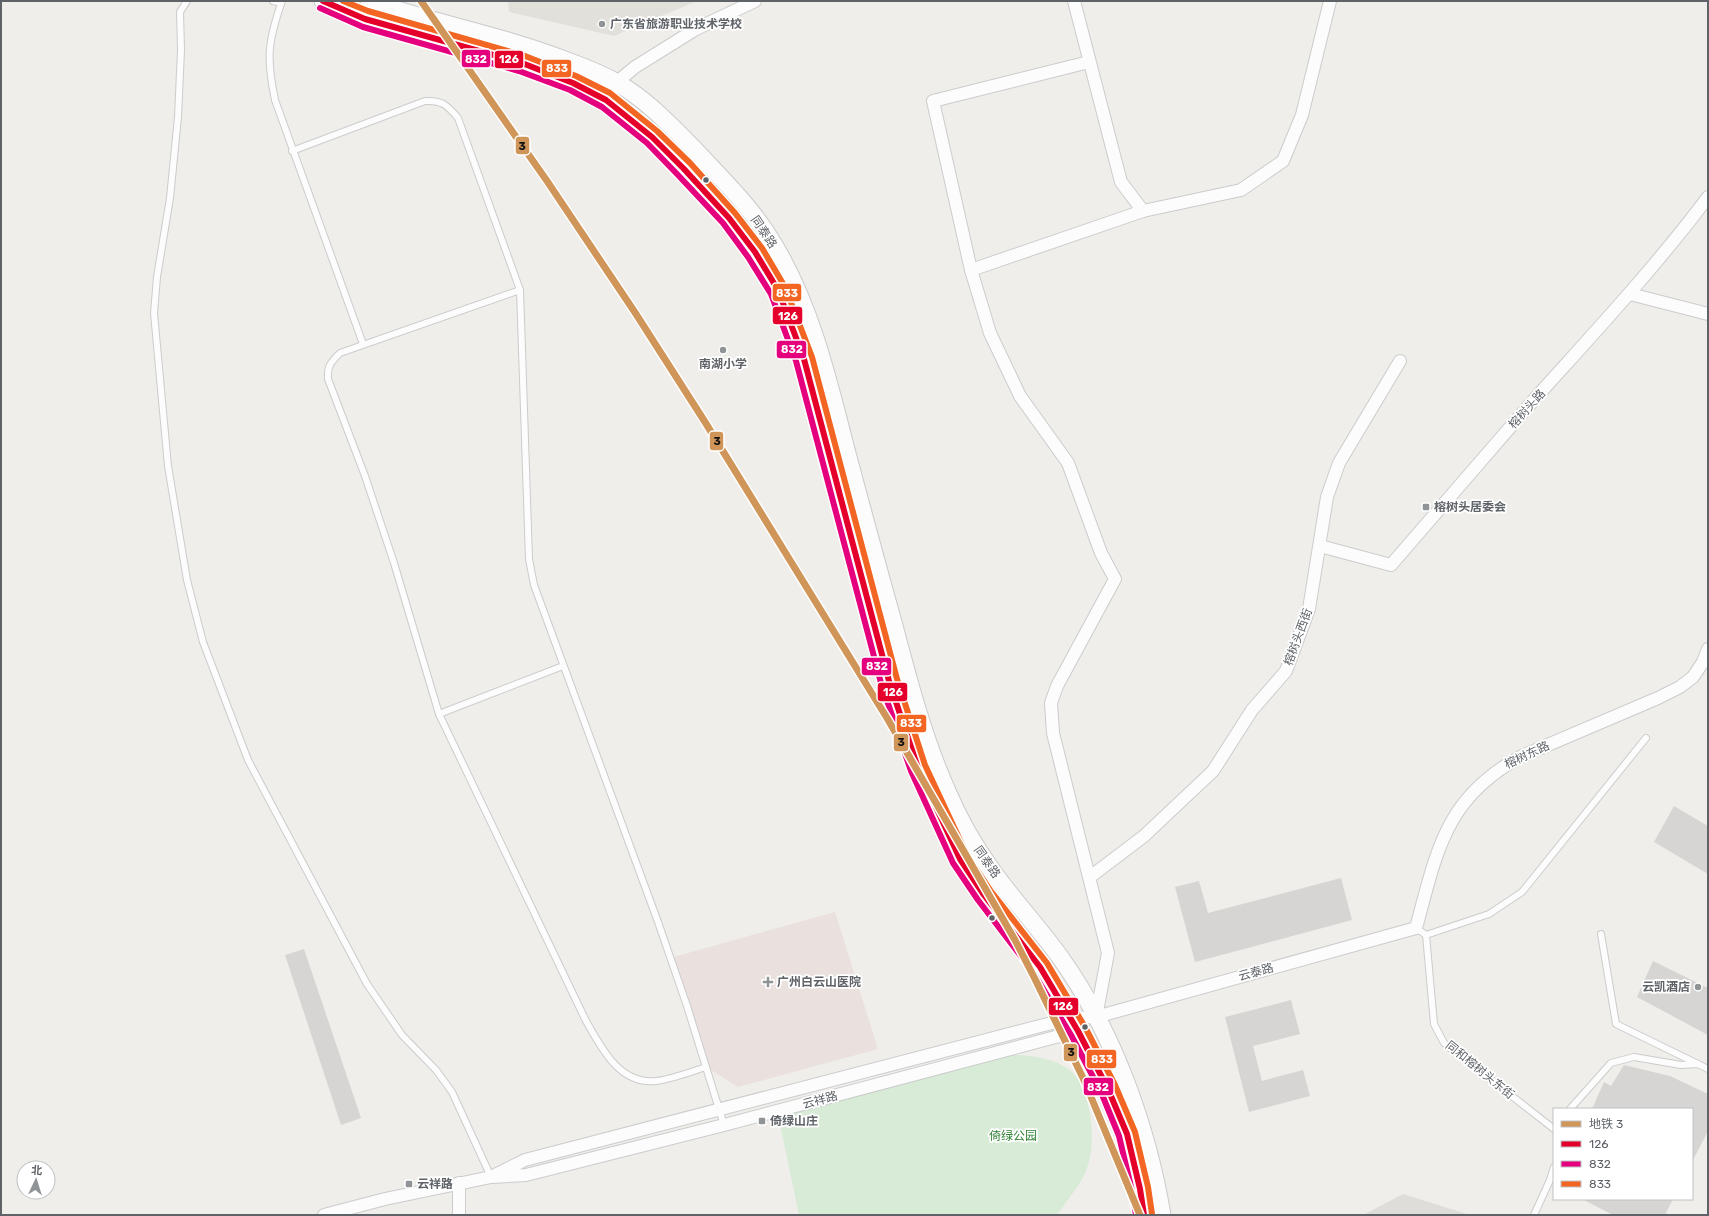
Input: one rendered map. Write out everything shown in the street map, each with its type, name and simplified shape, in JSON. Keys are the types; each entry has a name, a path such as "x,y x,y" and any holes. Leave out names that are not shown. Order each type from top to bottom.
{"main road":[{"name":"同泰路","path":"323,1 378,23 522,63 573,83 606,100 652,137 714,202 755,252 778,290 796,336 807,371 889,681 918,768 960,860 980,889 1040,967 1074,1024 1108,1089 1127,1134 1140,1188 1144,1215"},
{"name":"同泰路","path":"370,1 424,18 528,46 577,64 617,82 634,93 666,121 732,190 763,228 787,270 809,320 827,377 916,705 930,748 947,792 959,817 981,854 1059,956 1096,1016 1130,1094 1139,1120 1156,1182 1162,1215"}],"street":[{"path":"606,100 617,82 635,67 696,29 755,1"},
{"path":"1074,1 1121,182 1143,211"},
{"path":"971,270 1143,211 1241,190 1283,161 1302,115 1330,1"},
{"path":"1090,62 934,101 971,270 990,333 1020,396 1068,463 1101,553 1115,579 1057,686 1051,703 1053,733 1108,953 1096,1016"},
{"name":"榕树头路","path":"1320,546 1391,565 1523,413 1630,294 1675,241 1708,197"},
{"path":"1630,294 1708,314"},
{"name":"榕树头西街","path":"1090,877 1144,836 1213,771 1252,710 1286,671 1310,609 1327,497 1339,463 1400,361"},
{"name":"榕树东路","path":"1421,931 1437,852 1457,811 1471,792 1501,767 1522,756 1658,698 1680,687 1693,677 1703,662 1708,649"},
{"name":"云泰路","path":"1074,1024 1096,1016 1421,931"},
{"name":"云祥路","path":"491,1177 525,1160 719,1109 1074,1024"},
{"name":"云祥路","path":"324,1215 385,1199 459,1183 491,1177 526,1175 724,1125 1074,1024"},
{"path":"459,1183 459,1215"}],"lane":[{"path":"187,1 180,12 181,50 178,117 170,198 154,313 168,466 187,580 201,635 248,760 367,984 402,1035 436,1070 452,1092 491,1177"},
{"path":"273,1 282,2 276,17 269,46 270,74 275,100 362,344"},
{"path":"292,151 425,101 435,100 447,105 458,118 520,290 529,559 534,585 653,908 724,1125"},
{"path":"520,290 362,344 340,353 331,362 327,369 328,379 365,476 392,555 439,714 586,1020 606,1055 618,1067 643,1081 656,1081 706,1067"},
{"path":"439,714 563,666"},
{"path":"1421,931 1489,914 1522,892 1646,738"},
{"name":"同和榕树头东街","path":"1421,931 1434,1024 1444,1044 1540,1119 1553,1127"},
{"path":"1601,934 1616,1024 1708,1068"},
{"path":"1571,1108 1611,1063 1634,1057 1681,1065 1698,1064"},
{"path":"1534,1215 1553,1170"}],"shaded area":[{"name":"广东省旅游职业技术学校","path":"508,1 697,1 614,36 509,12"},
{"name":"广州白云山医院","path":"835,912 878,1049 738,1087 706,1067 670,958"},
{"path":"1403,1194 1470,1215 1363,1215"}],"green space":[{"name":"倚绿公园","path":"1011,1055 1031,1056 1051,1060 1069,1069 1084,1087 1092,1128 1091,1150 1086,1171 1073,1193 1057,1215 799,1215 778,1115"}],"building":[{"path":"1674,806 1708,826 1708,874 1654,842"},
{"path":"1341,878 1352,920 1195,962 1175,887 1199,881 1208,913"},
{"path":"304,949 361,1118 341,1125 285,955"},
{"path":"1653,961 1708,988 1708,1035 1637,997"},
{"path":"1291,1000 1300,1034 1253,1046 1262,1081 1303,1070 1310,1096 1249,1112 1225,1017"},
{"path":"1624,1065 1670,1076 1708,1094 1708,1131 1693,1160 1693,1108 1592,1108 1604,1082 1611,1086"},
{"path":"1584,1200 1672,1200 1665,1215 1613,1215"}],"metro line":[{"name":"3","path":"421,1 547,181 636,314 705,422 887,718 1015,940 1035,979 1084,1080 1140,1215"}],"transit line":[{"name":"126","path":"323,1 365,19 522,63 573,83 606,100 652,137 684,169 729,218 755,252 778,290 804,359 889,681 918,768 960,859 984,895 1040,967 1078,1031 1108,1089 1127,1134 1140,1189 1144,1215"},
{"name":"833","path":"343,1 368,11 525,56 576,76 610,93 657,131 690,163 735,213 762,248 785,287 812,357 897,679 925,765 967,855 990,890 1047,963 1085,1027 1115,1085 1135,1132 1148,1187 1152,1214"},
{"name":"832","path":"320,8 363,27 519,71 570,90 602,107 647,143 723,223 748,257 771,294 796,361 881,683 911,771 953,863 978,900 1033,972 1071,1035 1101,1092 1119,1136 1136,1215"}],"place":[{"name":"广东省旅游职业技术学校","path":"602,24"},
{"name":"南湖小学","path":"723,350"},
{"name":"榕树头居委会","path":"1426,507"},
{"name":"广州白云山医院","path":"768,982"},
{"name":"云凯酒店","path":"1698,987"},
{"name":"倚绿山庄","path":"762,1121"},
{"name":"云祥路","path":"409,1184"}]}
